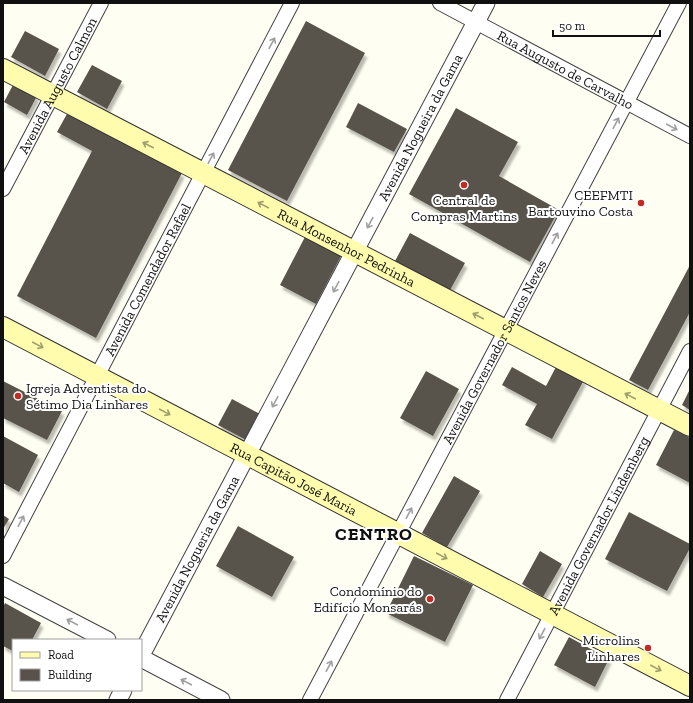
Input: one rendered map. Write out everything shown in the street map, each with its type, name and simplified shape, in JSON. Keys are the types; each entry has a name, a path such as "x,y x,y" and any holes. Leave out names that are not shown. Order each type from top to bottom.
{"main road":[{"name":"Rua Monsenhor Pedrinha","path":"3,69 690,426"},
{"name":"Rua Capitão José Maria","path":"3,327 690,686"}],"street":[{"name":"Avenida Augusto Calmon","path":"3,190 101,3"},
{"name":"Avenida Comendador Rafael","path":"3,556 292,3"},
{"name":"Rua Augusto de Carvalho","path":"440,3 690,136"},
{"name":"Avenida Nogueira da Gama","path":"355,252 486,3"},
{"name":"Avenida Governador Santos Neves","path":"310,700 679,3"},
{"name":"Avenida Nogueria da Gama","path":"142,653 355,252"},
{"name":"Avenida Governador Lindemberg","path":"507,700 690,351"},
{"path":"3,586 105,639"},
{"path":"142,659 221,700"},
{"path":"118,700 122,691"}],"building":[{"path":"306,21 365,53 287,201 228,170"},
{"path":"25,31 59,49 45,76 11,57"},
{"path":"92,65 122,81 107,109 77,92"},
{"path":"14,83 37,96 27,115 4,102"},
{"path":"358,103 407,129 394,152 346,127"},
{"name":"Central de Compras Martins","path":"456,108 518,142 499,176 559,210 530,262 409,194"},
{"path":"68,112 182,173 96,338 17,296 92,151 57,132"},
{"path":"410,233 465,263 449,292 395,261"},
{"path":"306,235 342,254 316,304 280,285"},
{"path":"690,265 690,312 648,390 629,380"},
{"path":"557,365 584,380 552,439 525,425 537,404 502,385 512,367 546,386"},
{"path":"426,371 459,389 433,436 400,418"},
{"name":"Igreja Adventista do Sétimo Dia Linhares","path":"3,381 62,411 47,440 3,418"},
{"path":"690,389 690,410 682,405"},
{"path":"232,399 260,414 246,440 218,425"},
{"path":"674,430 690,438 690,483 656,465"},
{"path":"3,436 38,455 19,492 3,483"},
{"path":"454,476 480,491 447,547 422,533"},
{"path":"629,512 690,544 690,548 667,591 605,559"},
{"path":"3,515 9,519 3,529"},
{"path":"238,526 294,557 272,597 216,566"},
{"path":"540,551 562,564 543,597 522,584"},
{"name":"Condomínio do Edifício Monsarás","path":"414,556 473,585 445,642 386,613"},
{"path":"5,603 41,623 33,639 12,639 12,650 3,646 3,607"},
{"path":"569,637 609,659 595,687 554,665"}],"place":[{"name":"Central de Compras Martins","path":"464,185"},
{"name":"CEEFMTI Bartouvino Costa","path":"641,203"},
{"name":"Igreja Adventista do Sétimo Dia Linhares","path":"18,396"},
{"name":"Condomínio do Edifício Monsarás","path":"430,599"},
{"name":"Microlins Linhares","path":"648,648"}],"district":[{"name":"CENTRO","path":"374,534"}]}
